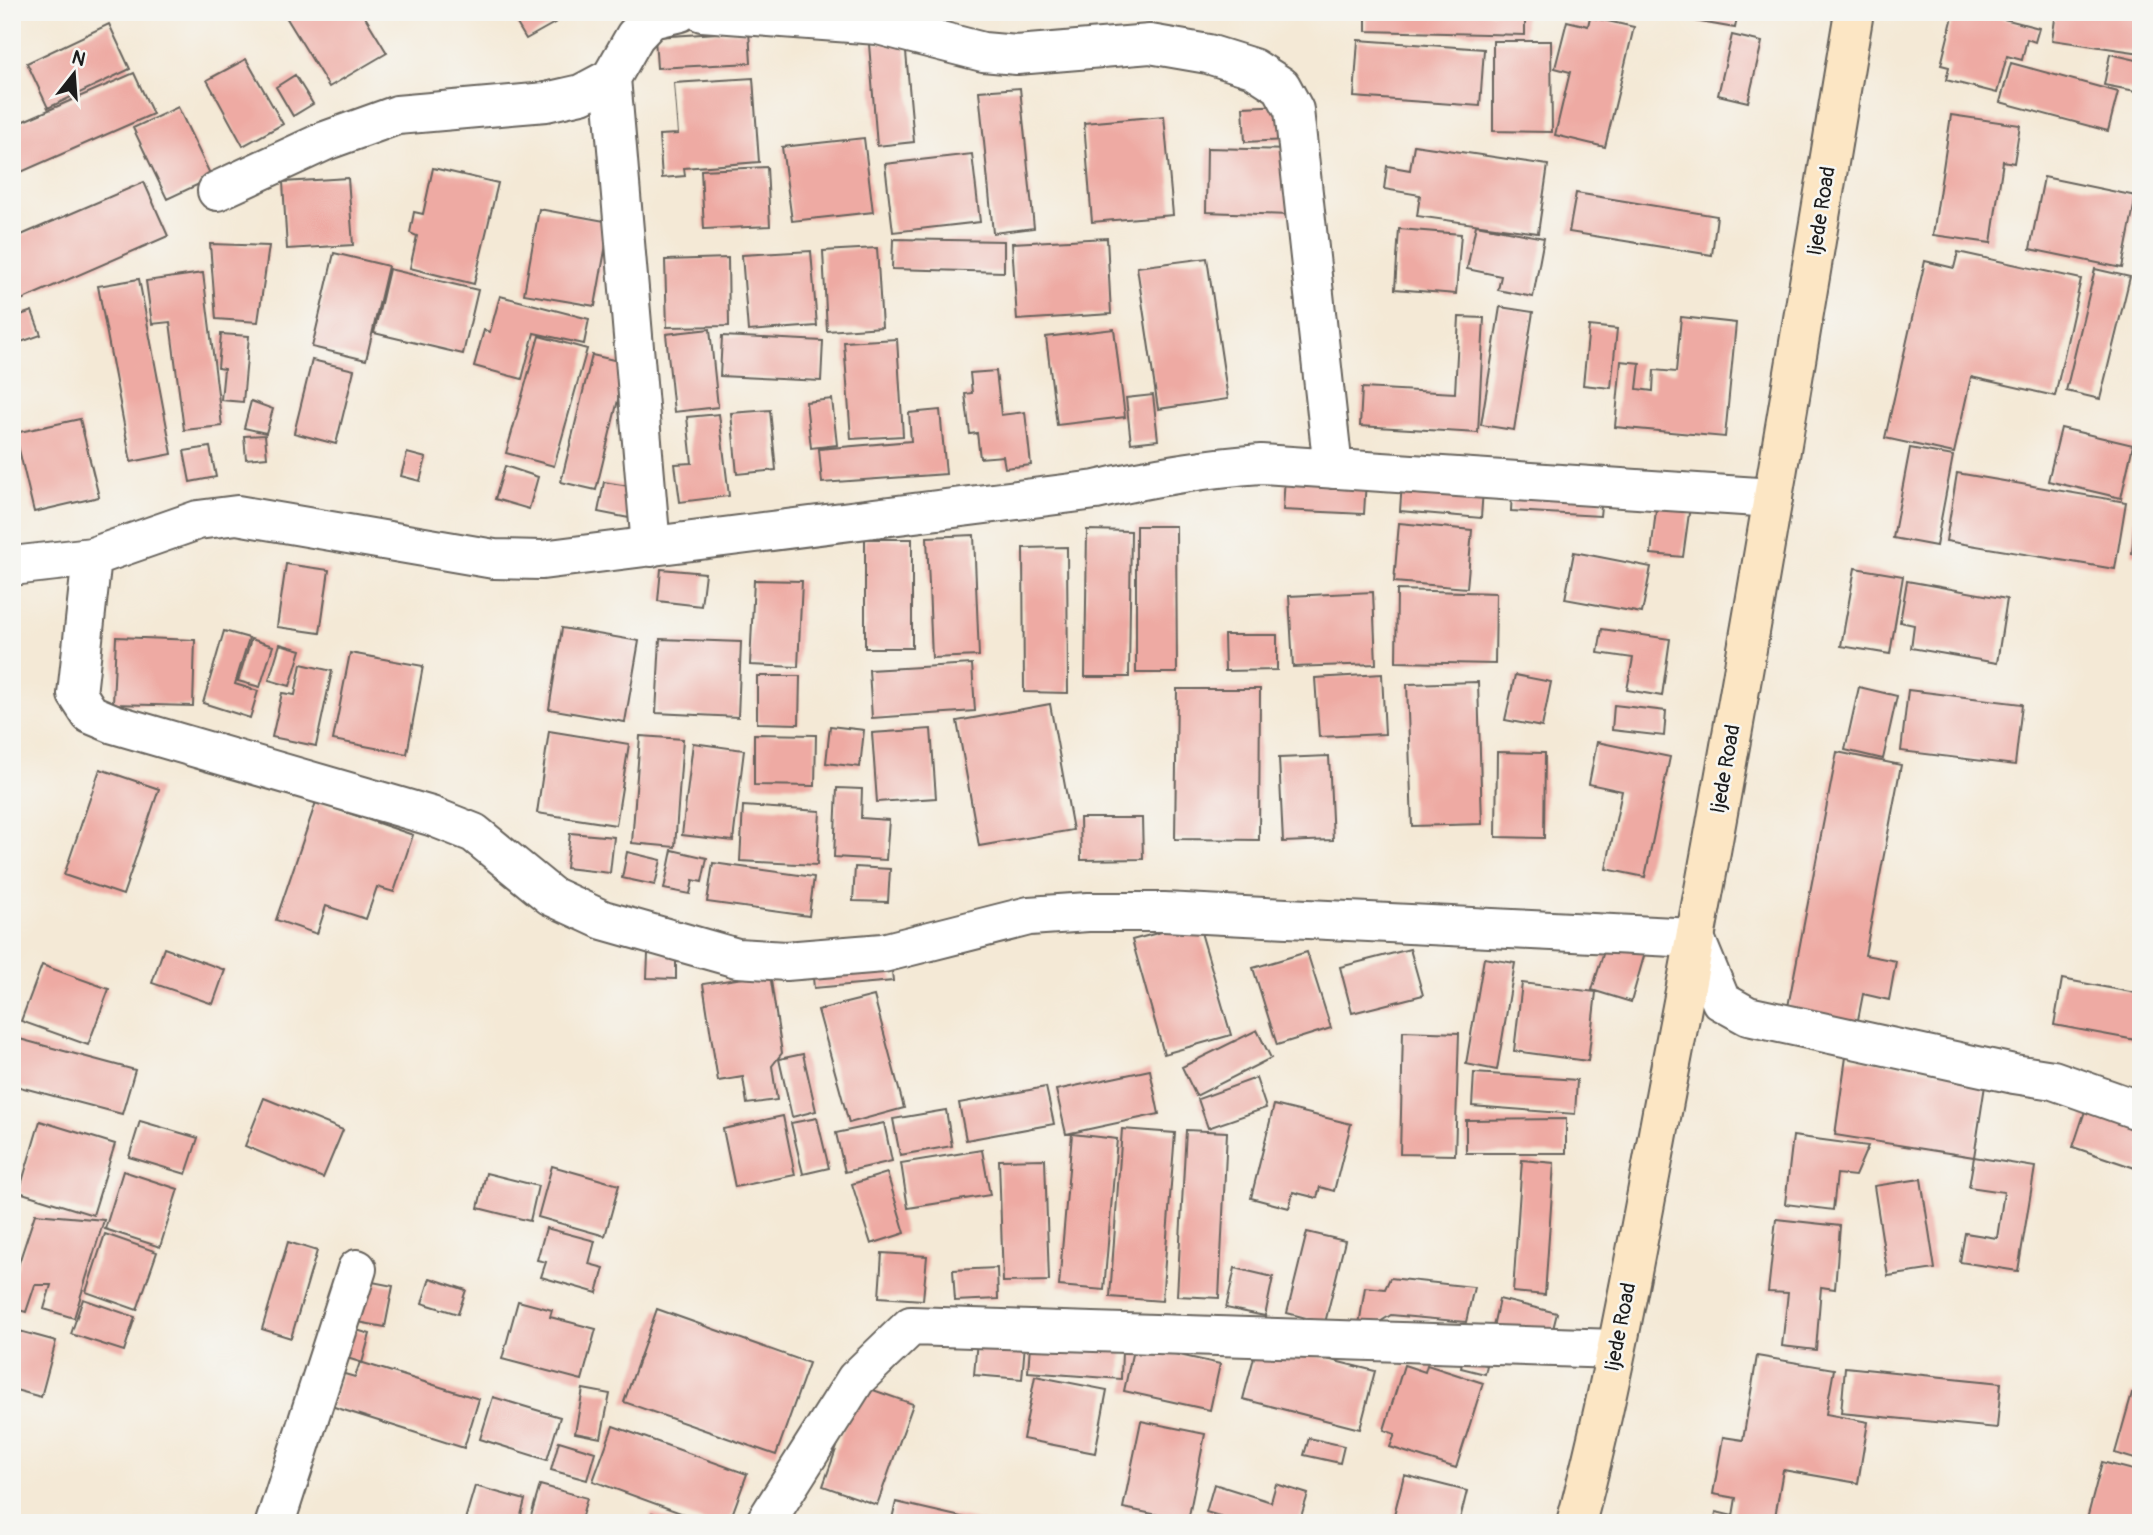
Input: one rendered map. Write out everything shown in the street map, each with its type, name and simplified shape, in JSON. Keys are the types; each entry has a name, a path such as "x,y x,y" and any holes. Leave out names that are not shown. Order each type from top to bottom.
{"main road":[{"name":"Ijede Road","path":"1576,1523 1616,1349 1695,938 1773,498 1854,12"}],"street":[{"path":"216,191 325,141 397,115 545,102 580,94 611,78 635,36 651,19 680,12"},
{"path":"702,12 878,24 983,52 1017,55 1150,44 1208,54 1253,68 1281,86 1294,110 1333,469"},
{"path":"611,78 651,547"},
{"path":"12,566 92,557 198,520 237,515 494,559 542,560 1096,490 1201,468 1261,464 1773,498"},
{"path":"92,557 77,694 90,714 431,816 474,833 551,896 603,919 737,958 786,961 883,953 1029,916 1088,912 1178,913 1695,938 1721,1001 1748,1016 2014,1074 2053,1080 2141,1111"},
{"path":"275,1523 357,1269"},
{"path":"765,1523 856,1379 911,1326 1616,1349"}],"building":[{"path":"283,12 362,12 387,53 329,87"},
{"path":"510,12 574,12 526,39"},
{"path":"1366,12 1525,12 1525,35 1366,31"},
{"path":"1643,12 1738,12 1735,28"},
{"path":"1954,12 1977,12 2039,28 2035,42 2027,39 2022,60 2007,56 1997,93 1946,80 1949,67 1941,65"},
{"path":"2056,12 2124,12 2141,15 2141,53 2052,40"},
{"path":"1590,17 1634,27 1605,147 1555,135 1570,72 1555,68 1567,21 1588,26"},
{"path":"109,24 130,69 48,108 27,63"},
{"path":"749,31 751,63 657,68 655,37"},
{"path":"1732,35 1762,42 1748,102 1718,95"},
{"path":"1358,40 1484,49 1480,106 1354,97"},
{"path":"905,41 914,142 877,146 869,44"},
{"path":"1493,41 1551,41 1552,132 1493,131"},
{"path":"2110,54 2141,61 2141,92 2104,85"},
{"path":"246,59 283,124 243,146 207,80"},
{"path":"2011,63 2118,92 2108,131 2000,102"},
{"path":"134,73 153,114 12,176 12,126"},
{"path":"295,75 313,104 293,116 276,87"},
{"path":"753,78 759,162 684,168 685,176 662,178 659,135 678,134 674,83"},
{"path":"1020,88 1034,228 993,233 979,91"},
{"path":"1286,105 1288,140 1245,142 1243,107"},
{"path":"178,107 212,178 167,199 133,128"},
{"path":"1951,115 2020,125 2014,163 2003,161 1991,243 1933,235"},
{"path":"1164,116 1173,215 1092,222 1084,123"},
{"path":"864,138 873,212 792,221 782,147"},
{"path":"1414,145 1548,165 1538,233 1417,216 1420,195 1384,189 1387,166 1410,170"},
{"path":"1207,148 1290,150 1289,215 1206,212"},
{"path":"972,154 980,222 893,232 885,164"},
{"path":"767,167 770,226 704,229 701,170"},
{"path":"433,168 498,183 474,284 410,268 417,236 410,233 414,212 423,214"},
{"path":"2044,177 2136,196 2122,268 2030,249"},
{"path":"348,178 353,245 287,249 283,182"},
{"path":"144,182 168,236 12,304 12,239"},
{"path":"1576,193 1717,216 1712,255 1569,232"},
{"path":"539,209 610,222 595,306 524,294"},
{"path":"1476,225 1544,238 1533,297 1498,290 1501,276 1467,269"},
{"path":"1399,229 1461,234 1456,294 1395,289"},
{"path":"1107,238 1111,314 1017,320 1012,243"},
{"path":"893,239 1004,241 1004,272 892,269"},
{"path":"210,244 269,246 258,322 216,319"},
{"path":"877,248 882,327 827,331 823,251"},
{"path":"811,251 817,326 748,331 742,255"},
{"path":"1958,252 2081,279 2055,396 1971,377 1954,453 1885,438 1925,261 1954,268"},
{"path":"334,253 388,266 366,360 312,347"},
{"path":"728,258 729,326 667,327 665,260"},
{"path":"1207,258 1228,399 1158,409 1137,267"},
{"path":"389,269 478,290 463,354 374,333"},
{"path":"2095,269 2130,277 2100,399 2066,391"},
{"path":"203,273 222,426 184,430 170,322 152,324 146,281"},
{"path":"139,279 172,454 131,462 98,286"},
{"path":"500,296 589,319 584,344 534,333 522,379 474,366 484,330 490,332"},
{"path":"1500,307 1533,312 1514,430 1481,425"},
{"path":"32,311 41,335 18,343 12,329 12,318"},
{"path":"1459,317 1484,318 1478,433 1360,426 1362,388 1455,393"},
{"path":"1681,317 1736,323 1725,437 1615,427 1621,361 1640,363 1637,389 1653,391 1654,370 1676,372"},
{"path":"1589,326 1617,329 1611,388 1583,385"},
{"path":"710,329 718,407 674,412 666,334"},
{"path":"1114,329 1125,417 1057,425 1046,337"},
{"path":"221,334 249,336 243,402 221,400 224,369 218,368"},
{"path":"539,336 587,349 554,466 506,453"},
{"path":"722,336 823,341 821,381 720,376"},
{"path":"897,339 903,436 851,439 844,342"},
{"path":"592,355 627,363 596,490 561,482"},
{"path":"312,360 354,370 336,444 294,433"},
{"path":"996,371 1001,415 1025,412 1031,465 1005,468 1003,456 980,458 977,433 970,434 965,394 972,393 970,373"},
{"path":"1153,395 1158,440 1131,443 1126,398"},
{"path":"832,399 837,445 811,448 806,402"},
{"path":"251,401 273,409 266,433 244,428"},
{"path":"770,410 776,470 737,474 731,413"},
{"path":"940,410 946,474 822,483 819,449 911,441 909,413"},
{"path":"719,414 729,496 680,502 675,464 692,463 687,417"},
{"path":"80,419 99,497 34,512 15,433"},
{"path":"2061,428 2133,445 2121,498 2048,481"},
{"path":"265,435 267,457 246,459 244,436"},
{"path":"210,447 216,477 190,482 184,451"},
{"path":"1910,448 1953,456 1936,546 1893,538"},
{"path":"407,453 426,458 420,481 401,476"},
{"path":"505,466 538,477 529,509 495,499"},
{"path":"1957,473 2126,502 2115,569 1946,541"},
{"path":"1285,475 1366,479 1364,514 1283,510"},
{"path":"2138,478 2141,478 2141,555 2132,554"},
{"path":"604,482 635,487 629,518 598,512"},
{"path":"1402,482 1483,489 1481,518 1400,511"},
{"path":"1512,491 1602,496 1600,516 1511,511"},
{"path":"1657,501 1690,506 1683,557 1651,554"},
{"path":"1399,523 1472,530 1467,588 1394,582"},
{"path":"1136,526 1176,526 1177,673 1136,673"},
{"path":"1087,530 1131,531 1129,677 1085,677"},
{"path":"974,535 979,656 932,658 927,537"},
{"path":"865,539 912,539 912,648 865,648"},
{"path":"1067,547 1068,693 1024,692 1023,548"},
{"path":"1574,552 1651,567 1642,613 1565,599"},
{"path":"286,564 329,570 320,633 277,627"},
{"path":"1855,568 1903,576 1890,654 1841,646"},
{"path":"661,569 705,573 701,606 658,601"},
{"path":"754,580 802,581 798,667 750,665"},
{"path":"1907,581 2007,599 1997,663 1911,648 1914,625 1900,622"},
{"path":"1397,590 1496,593 1495,664 1396,662"},
{"path":"1373,592 1376,664 1293,667 1289,596"},
{"path":"562,628 639,641 625,722 549,709"},
{"path":"1602,629 1670,639 1662,696 1627,690 1633,658 1598,653"},
{"path":"224,631 249,638 235,684 258,691 250,718 203,703"},
{"path":"1224,635 1277,635 1277,670 1225,671"},
{"path":"116,637 195,640 193,706 113,704"},
{"path":"251,639 273,646 260,687 238,681"},
{"path":"660,639 741,642 738,717 656,713"},
{"path":"280,644 301,650 290,686 269,680"},
{"path":"350,653 423,666 407,754 333,740"},
{"path":"301,664 332,671 316,746 272,737 282,693 295,695"},
{"path":"972,664 975,711 872,718 869,670"},
{"path":"1382,674 1385,734 1319,737 1315,678"},
{"path":"1515,675 1551,682 1542,727 1505,720"},
{"path":"757,676 800,676 799,724 757,723"},
{"path":"1478,682 1482,824 1412,826 1407,684"},
{"path":"1859,687 1897,696 1883,759 1845,750"},
{"path":"1177,689 1260,689 1259,840 1175,839"},
{"path":"1908,690 2022,704 2015,765 1901,751"},
{"path":"1050,704 1073,830 979,846 957,721"},
{"path":"1614,705 1666,711 1664,736 1612,730"},
{"path":"830,726 864,730 860,767 826,763"},
{"path":"931,729 936,798 877,802 872,733"},
{"path":"549,731 629,744 616,825 537,813"},
{"path":"754,734 816,735 815,786 754,785"},
{"path":"640,736 683,739 675,847 632,843"},
{"path":"1597,742 1670,757 1645,877 1606,869 1622,791 1589,784"},
{"path":"693,743 744,750 733,841 682,835"},
{"path":"1497,752 1545,753 1544,838 1496,837"},
{"path":"1837,752 1901,765 1865,955 1896,961 1889,1000 1863,994 1856,1030 1786,1017"},
{"path":"1329,756 1333,840 1283,842 1279,758"},
{"path":"100,769 159,789 123,895 64,875"},
{"path":"837,788 862,789 861,818 889,820 886,860 834,857"},
{"path":"316,802 413,835 394,892 377,887 366,919 326,906 317,934 276,920"},
{"path":"743,806 820,811 817,865 740,861"},
{"path":"1080,818 1142,818 1143,859 1081,860"},
{"path":"570,833 614,837 610,873 566,868"},
{"path":"672,850 707,858 702,882 693,880 690,894 664,889"},
{"path":"627,852 661,860 655,885 622,878"},
{"path":"713,863 814,877 809,916 707,902"},
{"path":"855,867 890,869 888,902 853,901"},
{"path":"1198,922 1231,1035 1164,1054 1132,940"},
{"path":"1608,938 1646,949 1631,1002 1592,990"},
{"path":"164,948 225,970 213,1004 152,983"},
{"path":"1410,949 1423,995 1352,1013 1340,967"},
{"path":"1307,952 1331,1028 1277,1045 1253,968"},
{"path":"648,954 676,954 676,979 647,978"},
{"path":"1484,958 1515,963 1497,1070 1466,1064"},
{"path":"891,961 893,981 814,988 812,967"},
{"path":"42,965 109,989 88,1045 21,1021"},
{"path":"770,974 782,1053 772,1066 777,1100 747,1104 743,1077 718,1081 703,984"},
{"path":"2062,979 2141,994 2141,1041 2054,1025"},
{"path":"1522,983 1596,992 1588,1061 1514,1051"},
{"path":"874,996 904,1108 849,1123 818,1010"},
{"path":"1257,1030 1271,1058 1196,1096 1182,1067"},
{"path":"1403,1031 1459,1033 1455,1155 1400,1154"},
{"path":"12,1037 135,1070 122,1114 12,1085"},
{"path":"803,1054 816,1111 792,1117 779,1059"},
{"path":"1846,1057 1986,1079 1974,1157 1835,1135"},
{"path":"1150,1070 1159,1114 1066,1134 1056,1090"},
{"path":"1474,1073 1577,1080 1575,1114 1472,1106"},
{"path":"1256,1078 1266,1108 1208,1128 1198,1099"},
{"path":"1046,1087 1054,1124 966,1140 959,1103"},
{"path":"2090,1096 2141,1113 2141,1170 2073,1147"},
{"path":"264,1098 343,1130 323,1178 245,1146"},
{"path":"1274,1105 1351,1124 1334,1191 1320,1187 1317,1198 1293,1192 1289,1208 1251,1198"},
{"path":"946,1110 952,1146 900,1155 893,1119"},
{"path":"783,1116 795,1175 735,1187 723,1129"},
{"path":"817,1118 829,1168 803,1174 791,1123"},
{"path":"1566,1119 1566,1153 1466,1153 1466,1120"},
{"path":"40,1121 115,1144 93,1215 19,1192"},
{"path":"140,1121 198,1138 186,1174 129,1157"},
{"path":"884,1123 892,1161 845,1172 836,1133"},
{"path":"1122,1129 1175,1133 1162,1301 1110,1297"},
{"path":"1186,1130 1227,1132 1219,1298 1177,1296"},
{"path":"1072,1134 1117,1139 1104,1290 1059,1286"},
{"path":"1793,1136 1868,1146 1855,1176 1837,1174 1833,1210 1785,1204"},
{"path":"982,1150 990,1195 908,1208 901,1163"},
{"path":"1974,1157 2035,1167 2018,1271 1960,1262 1965,1233 1997,1238 2004,1192 1969,1187"},
{"path":"1045,1159 1049,1281 1003,1282 999,1160"},
{"path":"1522,1160 1554,1163 1545,1295 1513,1292"},
{"path":"552,1166 619,1185 605,1236 538,1217"},
{"path":"123,1171 178,1189 160,1247 105,1229"},
{"path":"486,1173 538,1186 530,1221 478,1208"},
{"path":"887,1173 905,1233 871,1244 852,1184"},
{"path":"1921,1179 1935,1269 1888,1276 1874,1186"},
{"path":"35,1214 104,1220 74,1318 44,1309 51,1285 35,1285 26,1312 12,1308 12,1284"},
{"path":"1776,1219 1840,1226 1835,1289 1821,1287 1816,1350 1782,1346 1788,1293 1768,1292"},
{"path":"546,1228 595,1241 589,1264 604,1268 597,1293 541,1277 546,1262 537,1260"},
{"path":"1307,1232 1345,1241 1325,1323 1287,1313"},
{"path":"105,1234 157,1252 137,1310 86,1292"},
{"path":"288,1242 317,1251 291,1338 262,1329"},
{"path":"882,1253 927,1256 923,1300 879,1297"},
{"path":"997,1268 998,1299 955,1301 953,1270"},
{"path":"1235,1268 1273,1277 1265,1316 1226,1308"},
{"path":"430,1278 466,1290 458,1314 422,1303"},
{"path":"1390,1278 1474,1287 1466,1322 1391,1315 1373,1326 1359,1325 1365,1287 1385,1289"},
{"path":"362,1280 393,1286 385,1327 353,1321"},
{"path":"83,1299 135,1317 124,1351 71,1334"},
{"path":"1499,1299 1557,1313 1550,1341 1493,1327"},
{"path":"518,1301 552,1310 550,1317 596,1329 582,1380 502,1359"},
{"path":"657,1309 809,1363 776,1455 624,1402"},
{"path":"346,1327 370,1334 362,1363 479,1399 464,1448 331,1406 341,1373 355,1377 360,1362 337,1355"},
{"path":"12,1329 56,1341 41,1397 12,1389"},
{"path":"977,1340 1025,1344 1022,1379 974,1375"},
{"path":"1258,1342 1375,1371 1360,1429 1243,1399"},
{"path":"1030,1345 1122,1351 1121,1379 1028,1372"},
{"path":"1134,1345 1220,1364 1210,1410 1124,1391"},
{"path":"1757,1356 1834,1369 1826,1414 1868,1422 1858,1483 1783,1470 1774,1523 1714,1523 1716,1512 1733,1516 1736,1498 1713,1494 1723,1437 1743,1440"},
{"path":"1463,1359 1487,1365 1485,1374 1461,1368"},
{"path":"1404,1365 1425,1372 1427,1365 1483,1383 1456,1468 1390,1447 1395,1434 1384,1430"},
{"path":"1845,1367 2001,1383 1997,1428 1841,1413"},
{"path":"1035,1376 1107,1390 1095,1453 1023,1439"},
{"path":"859,1385 913,1404 877,1505 823,1486"},
{"path":"583,1389 610,1394 601,1438 575,1433"},
{"path":"2132,1393 2141,1395 2141,1461 2115,1453"},
{"path":"493,1397 560,1417 547,1460 480,1439"},
{"path":"1141,1421 1205,1434 1188,1521 1123,1508"},
{"path":"613,1426 747,1474 729,1523 708,1523 593,1481"},
{"path":"1309,1438 1344,1446 1340,1463 1304,1455"},
{"path":"559,1441 595,1452 587,1480 551,1470"},
{"path":"2102,1462 2141,1472 2141,1523 2086,1523"},
{"path":"1404,1475 1467,1491 1459,1523 1392,1523"},
{"path":"1214,1484 1271,1502 1276,1484 1308,1494 1299,1523 1243,1523 1206,1512"},
{"path":"540,1485 587,1498 580,1523 529,1523"},
{"path":"475,1486 525,1500 519,1523 464,1523"},
{"path":"896,1502 983,1522 983,1523 891,1523"},
{"path":"652,1513 676,1522 676,1523 648,1523"}]}
